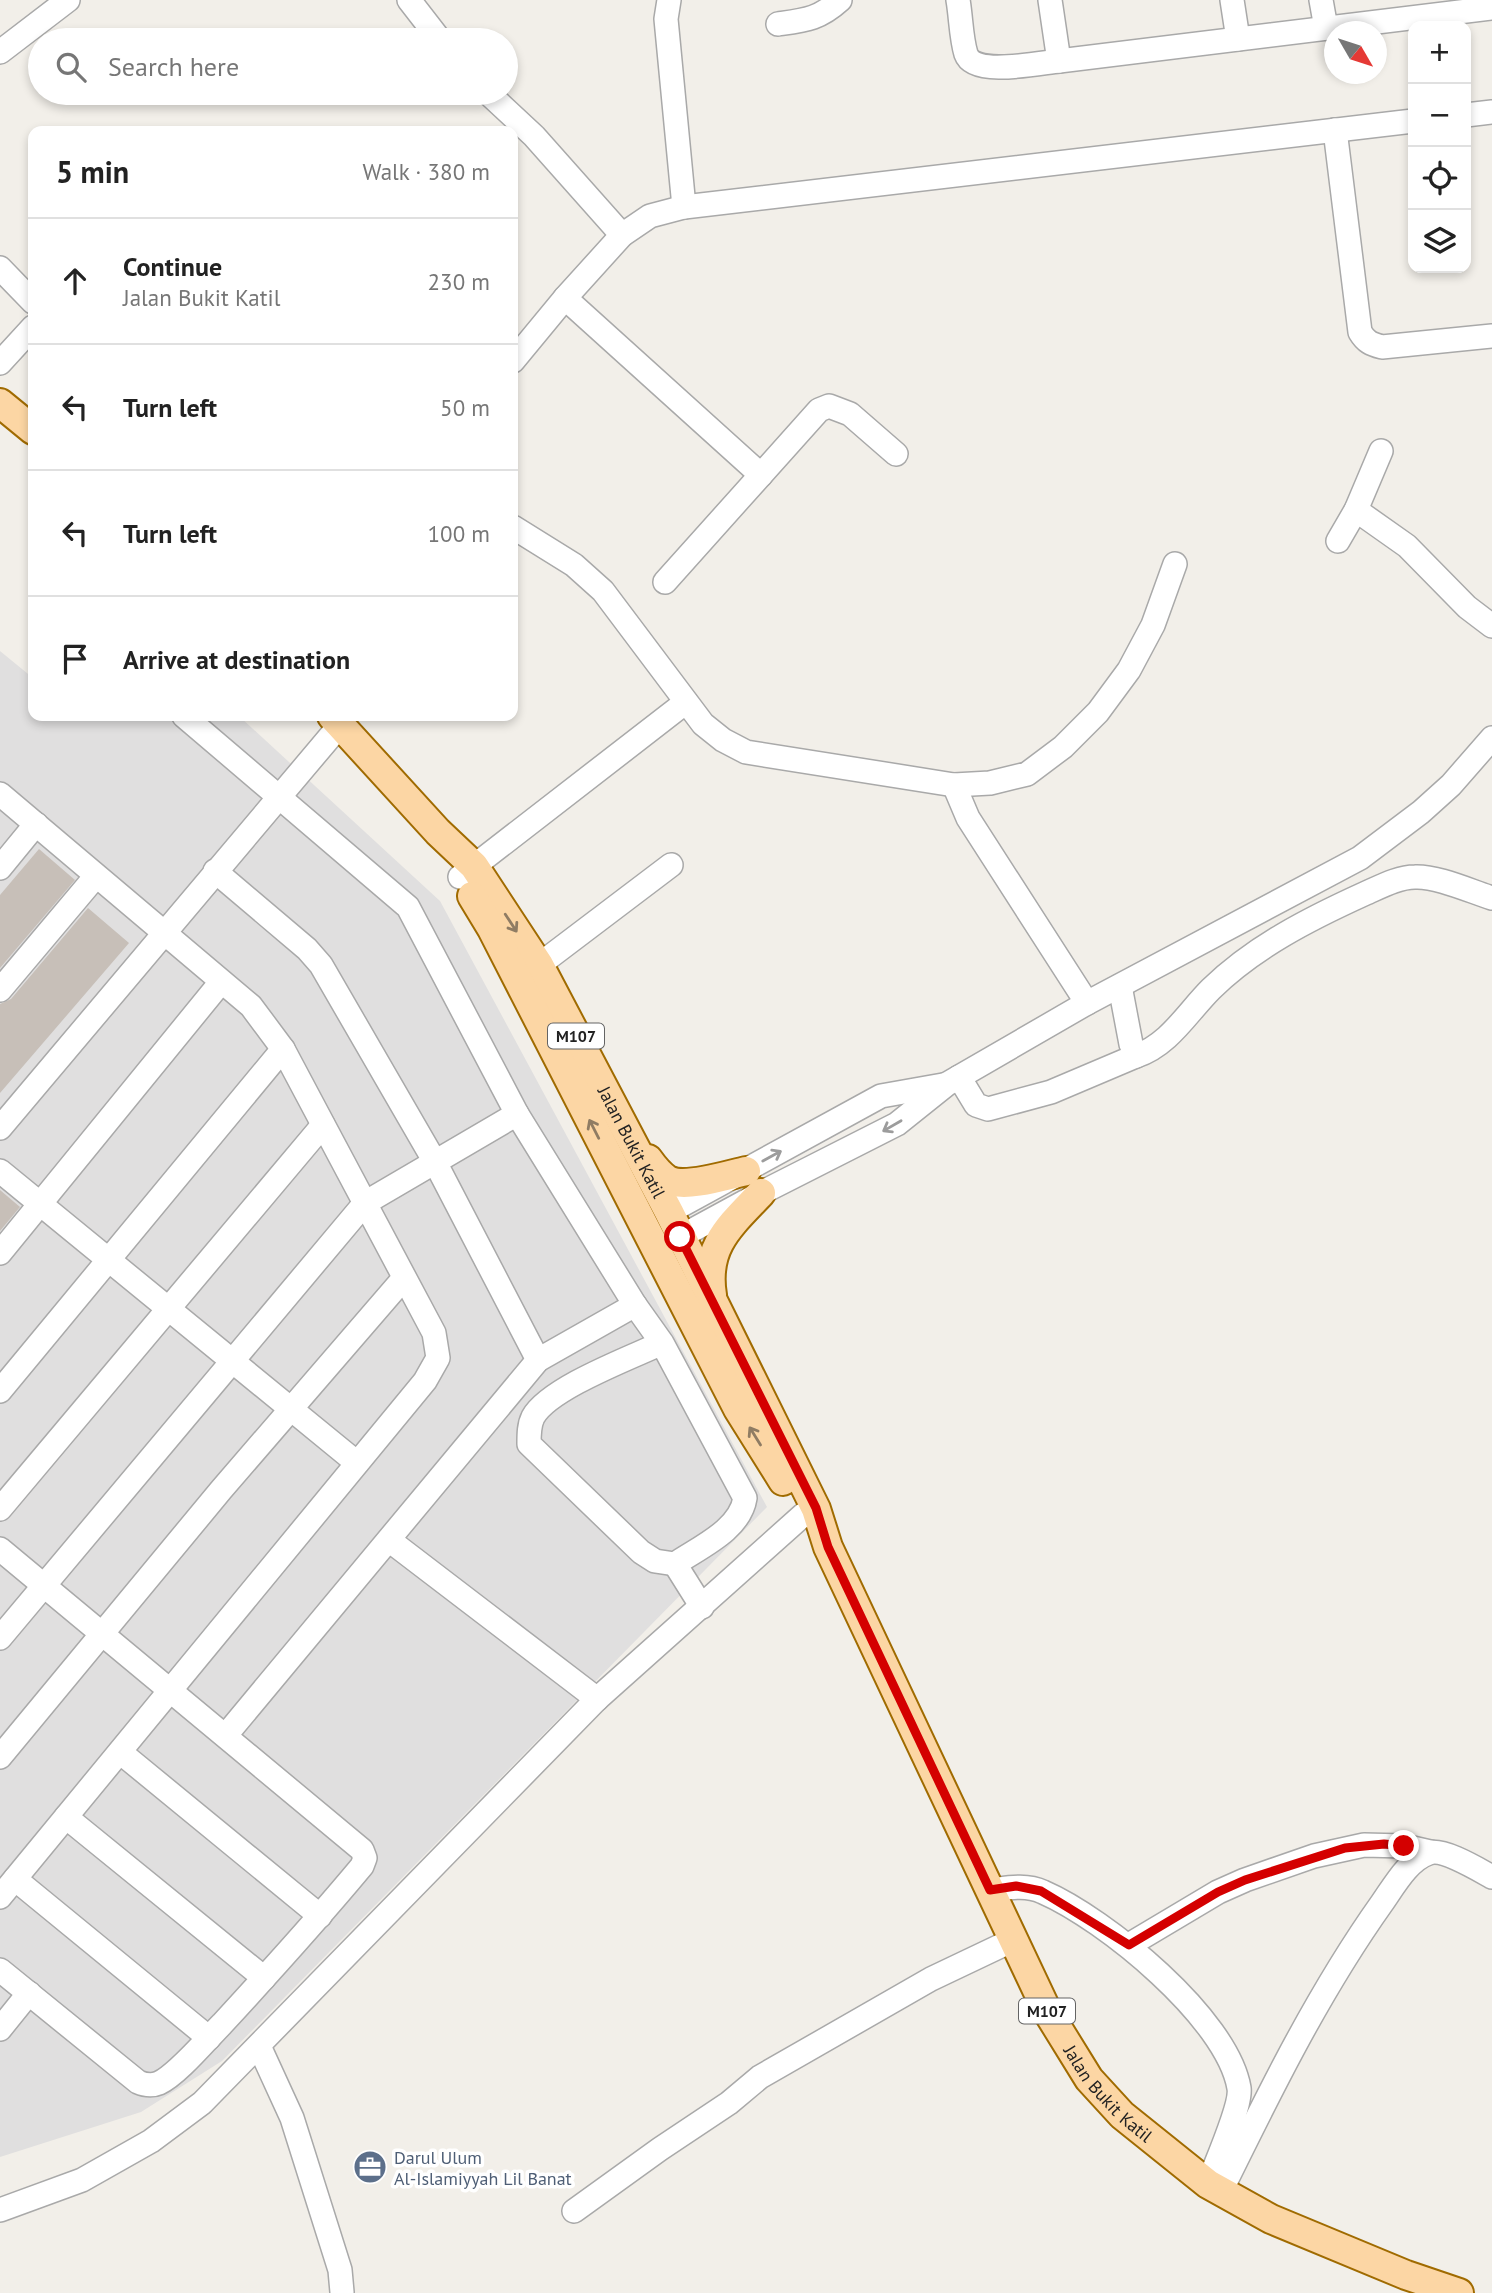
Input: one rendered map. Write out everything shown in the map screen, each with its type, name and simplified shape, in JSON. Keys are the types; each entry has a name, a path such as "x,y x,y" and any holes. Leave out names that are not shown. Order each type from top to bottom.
{"main road":[{"path":"0,403 28,426"},
{"name":"Jalan Bukit Katil","path":"336,721 438,832 539,965 714,1305 809,1512 1047,2011 1089,2079 1122,2115 1214,2188 1284,2224 1406,2275 1459,2293"},
{"name":"Jalan Bukit Katil","path":"467,872 492,929 738,1409 809,1512"},
{"path":"617,1113 653,1167 669,1181 754,1182"},
{"path":"714,1305 709,1278 711,1261 720,1237 754,1182"},
{"path":"625,1189 671,1226 676,1289"}],"street":[{"path":"31,28 68,0"},
{"path":"409,0 431,28"},
{"path":"669,0 667,19 684,206"},
{"path":"778,23 816,17 840,0"},
{"path":"958,0 967,56 975,65 987,68 1324,28"},
{"path":"1050,0 1059,61"},
{"path":"1232,0 1238,39"},
{"path":"1321,0 1325,21"},
{"path":"1384,21 1492,8"},
{"path":"0,52 28,31"},
{"path":"501,105 534,136 622,235"},
{"path":"1471,114 1492,112"},
{"path":"518,355 622,235 650,216 684,206 1408,122"},
{"path":"1335,130 1360,332 1364,339 1371,345 1382,347 1492,336"},
{"path":"0,268 28,297"},
{"path":"565,298 761,475"},
{"path":"0,363 28,332"},
{"path":"665,582 819,410 829,406 850,414 896,454"},
{"path":"1338,541 1356,510 1381,451"},
{"path":"1356,510 1408,546 1467,607 1492,626"},
{"path":"518,530 574,565 603,591 686,702 704,724 723,740 746,752 954,785 990,783 1027,774 1063,747 1098,712 1129,670 1153,625 1175,564"},
{"path":"467,872 686,702"},
{"path":"190,721 408,906 517,1114 635,1305 662,1343 745,1498 744,1508 729,1528 675,1564 655,1561 641,1552 529,1444 528,1432 533,1417 555,1394 662,1343"},
{"path":"0,1128 279,797 336,721"},
{"path":"671,1226 754,1182 897,1124 953,1081 1087,1003 1360,858 1421,812 1451,785 1492,738"},
{"path":"954,785 968,818 1087,1003"},
{"path":"0,794 251,1006 283,1049 365,1203 434,1333 438,1358 425,1381 0,1897"},
{"path":"0,868 36,824"},
{"path":"539,965 671,865"},
{"path":"215,871 307,949 321,965 435,1162 538,1360"},
{"path":"0,990 96,876"},
{"path":"953,1081 976,1105 988,1109 1051,1092 1151,1051 1161,1044 1203,997 1248,957 1318,915 1378,888 1413,876 1425,877 1492,898"},
{"path":"0,1253 222,982"},
{"path":"1120,986 1131,1044 1136,1056"},
{"path":"0,1391 283,1049"},
{"path":"754,1182 881,1096 953,1081"},
{"path":"0,1639 365,1203 517,1114"},
{"path":"0,1509 323,1125"},
{"path":"0,1171 357,1463"},
{"path":"0,1758 290,1408 404,1278"},
{"path":"226,1735 538,1360 635,1305"},
{"path":"0,2210 82,2180 151,2141 202,2103 597,1699 809,1512"},
{"path":"389,1540 597,1699"},
{"path":"0,1549 362,1850 365,1858 362,1866 320,1916 209,2038 169,2077 157,2084 146,2085 138,2082 0,1969"},
{"path":"675,1564 702,1607"},
{"path":"120,1752 320,1916"},
{"path":"66,1817 264,1978"},
{"path":"1129,1945 1218,1892 1314,1856 1345,1848 1404,1846 1444,1854 1492,1877"},
{"path":"1214,2188 1354,1944 1401,1875 1430,1852"},
{"path":"15,1879 209,2038"},
{"path":"990,1890 1016,1886 1041,1891 1129,1945 1201,2016 1225,2049 1240,2090 1214,2188"},
{"path":"574,2211 660,2148 729,2103 760,2077 931,1979 1013,1940"},
{"path":"0,2029 29,1993"},
{"path":"258,2046 292,2118 340,2270 342,2292"}],"shaded area":[{"path":"0,651 28,674 28,721 244,721 440,901 767,1507 222,2061 141,2112 0,2157"}],"building":[{"path":"39,849 75,880 0,968 0,895"},
{"path":"88,908 129,943 0,1093 0,1004 11,999"},
{"path":"0,1190 20,1207 0,1231"}],"place":[{"name":"Darul Ulum Al-Islamiyyah Lil Banat","path":"370,2167"}],"route":[{"path":"680,1237 816,1508 828,1547 990,1890 1016,1886 1041,1891 1129,1945 1218,1892 1245,1880 1345,1848 1384,1844 1404,1846"}]}
